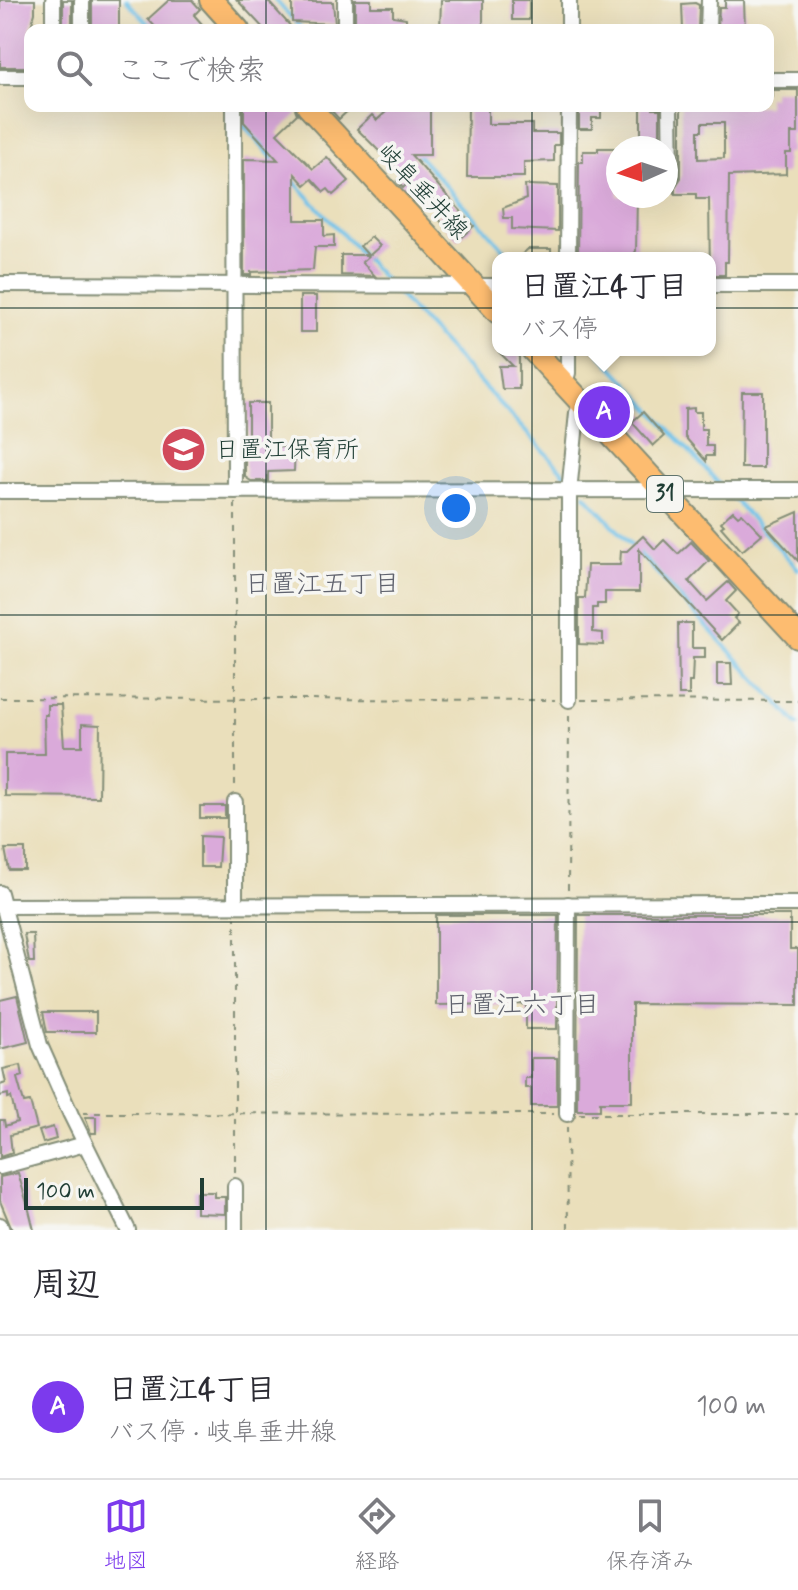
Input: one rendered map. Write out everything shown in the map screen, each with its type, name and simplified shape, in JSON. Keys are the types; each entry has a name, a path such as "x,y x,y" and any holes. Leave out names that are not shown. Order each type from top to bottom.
{"main road":[{"path":"211,0 233,24"},
{"name":"岐阜垂井線","path":"314,112 492,306"},
{"name":"31","path":"539,356 798,637"}],"street":[{"path":"53,0 53,24"},
{"path":"82,0 82,24"},
{"path":"345,0 345,24"},
{"path":"569,0 569,24"},
{"path":"708,24 709,0"},
{"path":"0,77 24,77"},
{"path":"774,80 798,80"},
{"path":"234,112 235,491"},
{"path":"568,252 569,112"},
{"path":"670,112 670,136"},
{"path":"0,284 492,286"},
{"path":"716,285 798,285"},
{"path":"565,383 567,356"},
{"path":"569,700 569,492 577,413 582,402"},
{"path":"0,491 798,490"},
{"path":"235,802 235,905"},
{"path":"128,1230 40,1045 1,902 235,905 798,904"},
{"path":"567,1114 568,904"},
{"path":"0,1167 85,1144"},
{"path":"235,1186 235,1230"}],"path":[{"path":"235,491 235,802"},
{"path":"0,698 798,701"},
{"path":"568,904 569,700"},
{"path":"235,905 235,1186"},
{"path":"567,1114 568,1230"},
{"path":"71,1115 798,1114"}],"building":[{"path":"0,0 35,0 32,24 24,24 24,67 0,67"},
{"path":"63,0 72,0 72,24 63,24"},
{"path":"92,0 119,0 119,24 92,24"},
{"path":"169,0 192,0 200,9 194,15 202,24 153,24 148,19"},
{"path":"237,0 267,0 289,24 259,24"},
{"path":"355,0 371,0 371,7 393,7 393,16 406,18 406,24 355,24"},
{"path":"441,0 483,0 483,24 440,24"},
{"path":"512,0 529,0 529,20 512,20"},
{"path":"725,0 744,0 745,24 718,24 719,7 725,7"},
{"path":"292,2 333,2 335,24 292,22"},
{"path":"682,4 699,5 698,24 683,24"},
{"path":"774,90 798,90 798,133 791,133 791,153 786,153 786,174 729,176 728,262 725,262 725,275 716,275 716,252 710,252 709,199 696,199 696,194 678,194 681,178 681,112 774,112","holes":["702,123 724,123 724,158 698,159 698,131 702,131"]},
{"path":"244,112 296,112 277,133 313,169 327,157 349,181 333,195 328,189 324,192 312,179 305,185 295,174 295,220 324,220 324,236 334,235 334,247 315,247 313,270 251,272 251,275 244,275 244,159 278,160 244,122"},
{"path":"333,112 347,112 339,119"},
{"path":"386,112 430,112 430,155 411,155 474,226 458,240 437,217 444,211 426,191 421,195 409,182 403,188 397,181 403,175 357,129 372,115 377,120"},
{"path":"468,112 488,112 488,124 532,124 532,133 559,133 559,145 554,145 554,161 524,162 524,177 467,177"},
{"path":"579,112 601,112 601,118 592,118 592,129 579,129"},
{"path":"641,112 660,112 660,136 641,136"},
{"path":"606,148 606,208 637,208 635,252 578,252 579,162 583,162 583,151"},
{"path":"525,185 558,186 558,231 512,229 512,218 504,218 503,208 526,199"},
{"path":"371,237 380,246 362,262 375,276 341,275 341,255 368,255 360,246"},
{"path":"528,249 551,249 551,252 525,252"},
{"path":"300,296 316,296 316,332 300,332"},
{"path":"503,356 519,356 519,389 502,389 499,366 513,366"},
{"path":"742,392 763,392 763,468 741,468"},
{"path":"248,403 268,403 268,447 295,447 294,471 268,472 268,481 251,481 245,477"},
{"path":"694,408 694,412 701,412 701,429 706,429 706,446 713,446 713,456 706,456 706,461 685,437 685,409"},
{"path":"643,412 664,436 653,446 632,422"},
{"path":"733,511 738,516 742,513 762,534 742,551 721,527 724,525 721,522"},
{"path":"798,512 798,561 766,526"},
{"path":"643,536 655,549 664,540 678,554 691,542 709,561 689,581 707,601 728,582 736,591 726,601 738,614 734,618 739,623 722,640 639,549 639,592 605,592 605,604 597,604 597,608 593,608 593,632 603,633 603,645 579,644 579,598 585,598 587,565 620,565 621,551 627,551"},
{"path":"678,623 692,623 692,648 705,648 705,658 693,658 689,695 679,695"},
{"path":"717,663 731,663 732,685 717,685"},
{"path":"47,705 61,705 64,746 82,746 82,724 100,725 99,797 5,796 5,754 45,754 44,715 47,715"},
{"path":"200,806 225,806 225,818 200,818"},
{"path":"200,836 220,837 218,867 200,867"},
{"path":"5,849 25,849 25,870 9,870"},
{"path":"436,915 558,915 557,1029 526,1029 526,1004 436,1005"},
{"path":"578,915 790,915 790,949 798,949 798,1005 632,1004 632,1102 600,1102 600,1110 577,1110"},
{"path":"24,934 33,934 34,962 29,962"},
{"path":"17,996 28,1042 0,1049 0,1000"},
{"path":"43,1012 96,1012 96,1032 47,1032"},
{"path":"531,1058 557,1058 557,1106 531,1106 531,1088 525,1088 525,1078 531,1078"},
{"path":"21,1065 23,1076 17,1078 24,1103 30,1102 37,1128 10,1135 12,1153 0,1157 0,1120 4,1120 5,1126 17,1122 11,1097 8,1098 8,1094 0,1096 0,1085 6,1083 3,1069"},
{"path":"85,1117 96,1117 96,1133 91,1133"},
{"path":"53,1127 56,1139 43,1143 39,1131"},
{"path":"18,1173 34,1230 12,1230 0,1201 0,1177"},
{"path":"196,1192 214,1192 214,1197 225,1197 225,1214 196,1213"}],"waterway":[{"path":"126,0 148,24"},
{"path":"275,0 297,24"},
{"path":"379,112 385,119"},
{"path":"240,122 277,163"},
{"path":"415,152 507,252"},
{"path":"291,178 386,281"},
{"path":"394,290 565,474"},
{"path":"602,356 722,487"},
{"path":"728,493 798,569"},
{"path":"585,495 798,725"}],"place":[{"name":"日置江4丁目","path":"604,412"},
{"name":"日置江保育所","path":"184,450"}],"district":[{"name":"日置江五丁目","path":"322,585"},
{"name":"日置江六丁目","path":"522,1006"}]}
